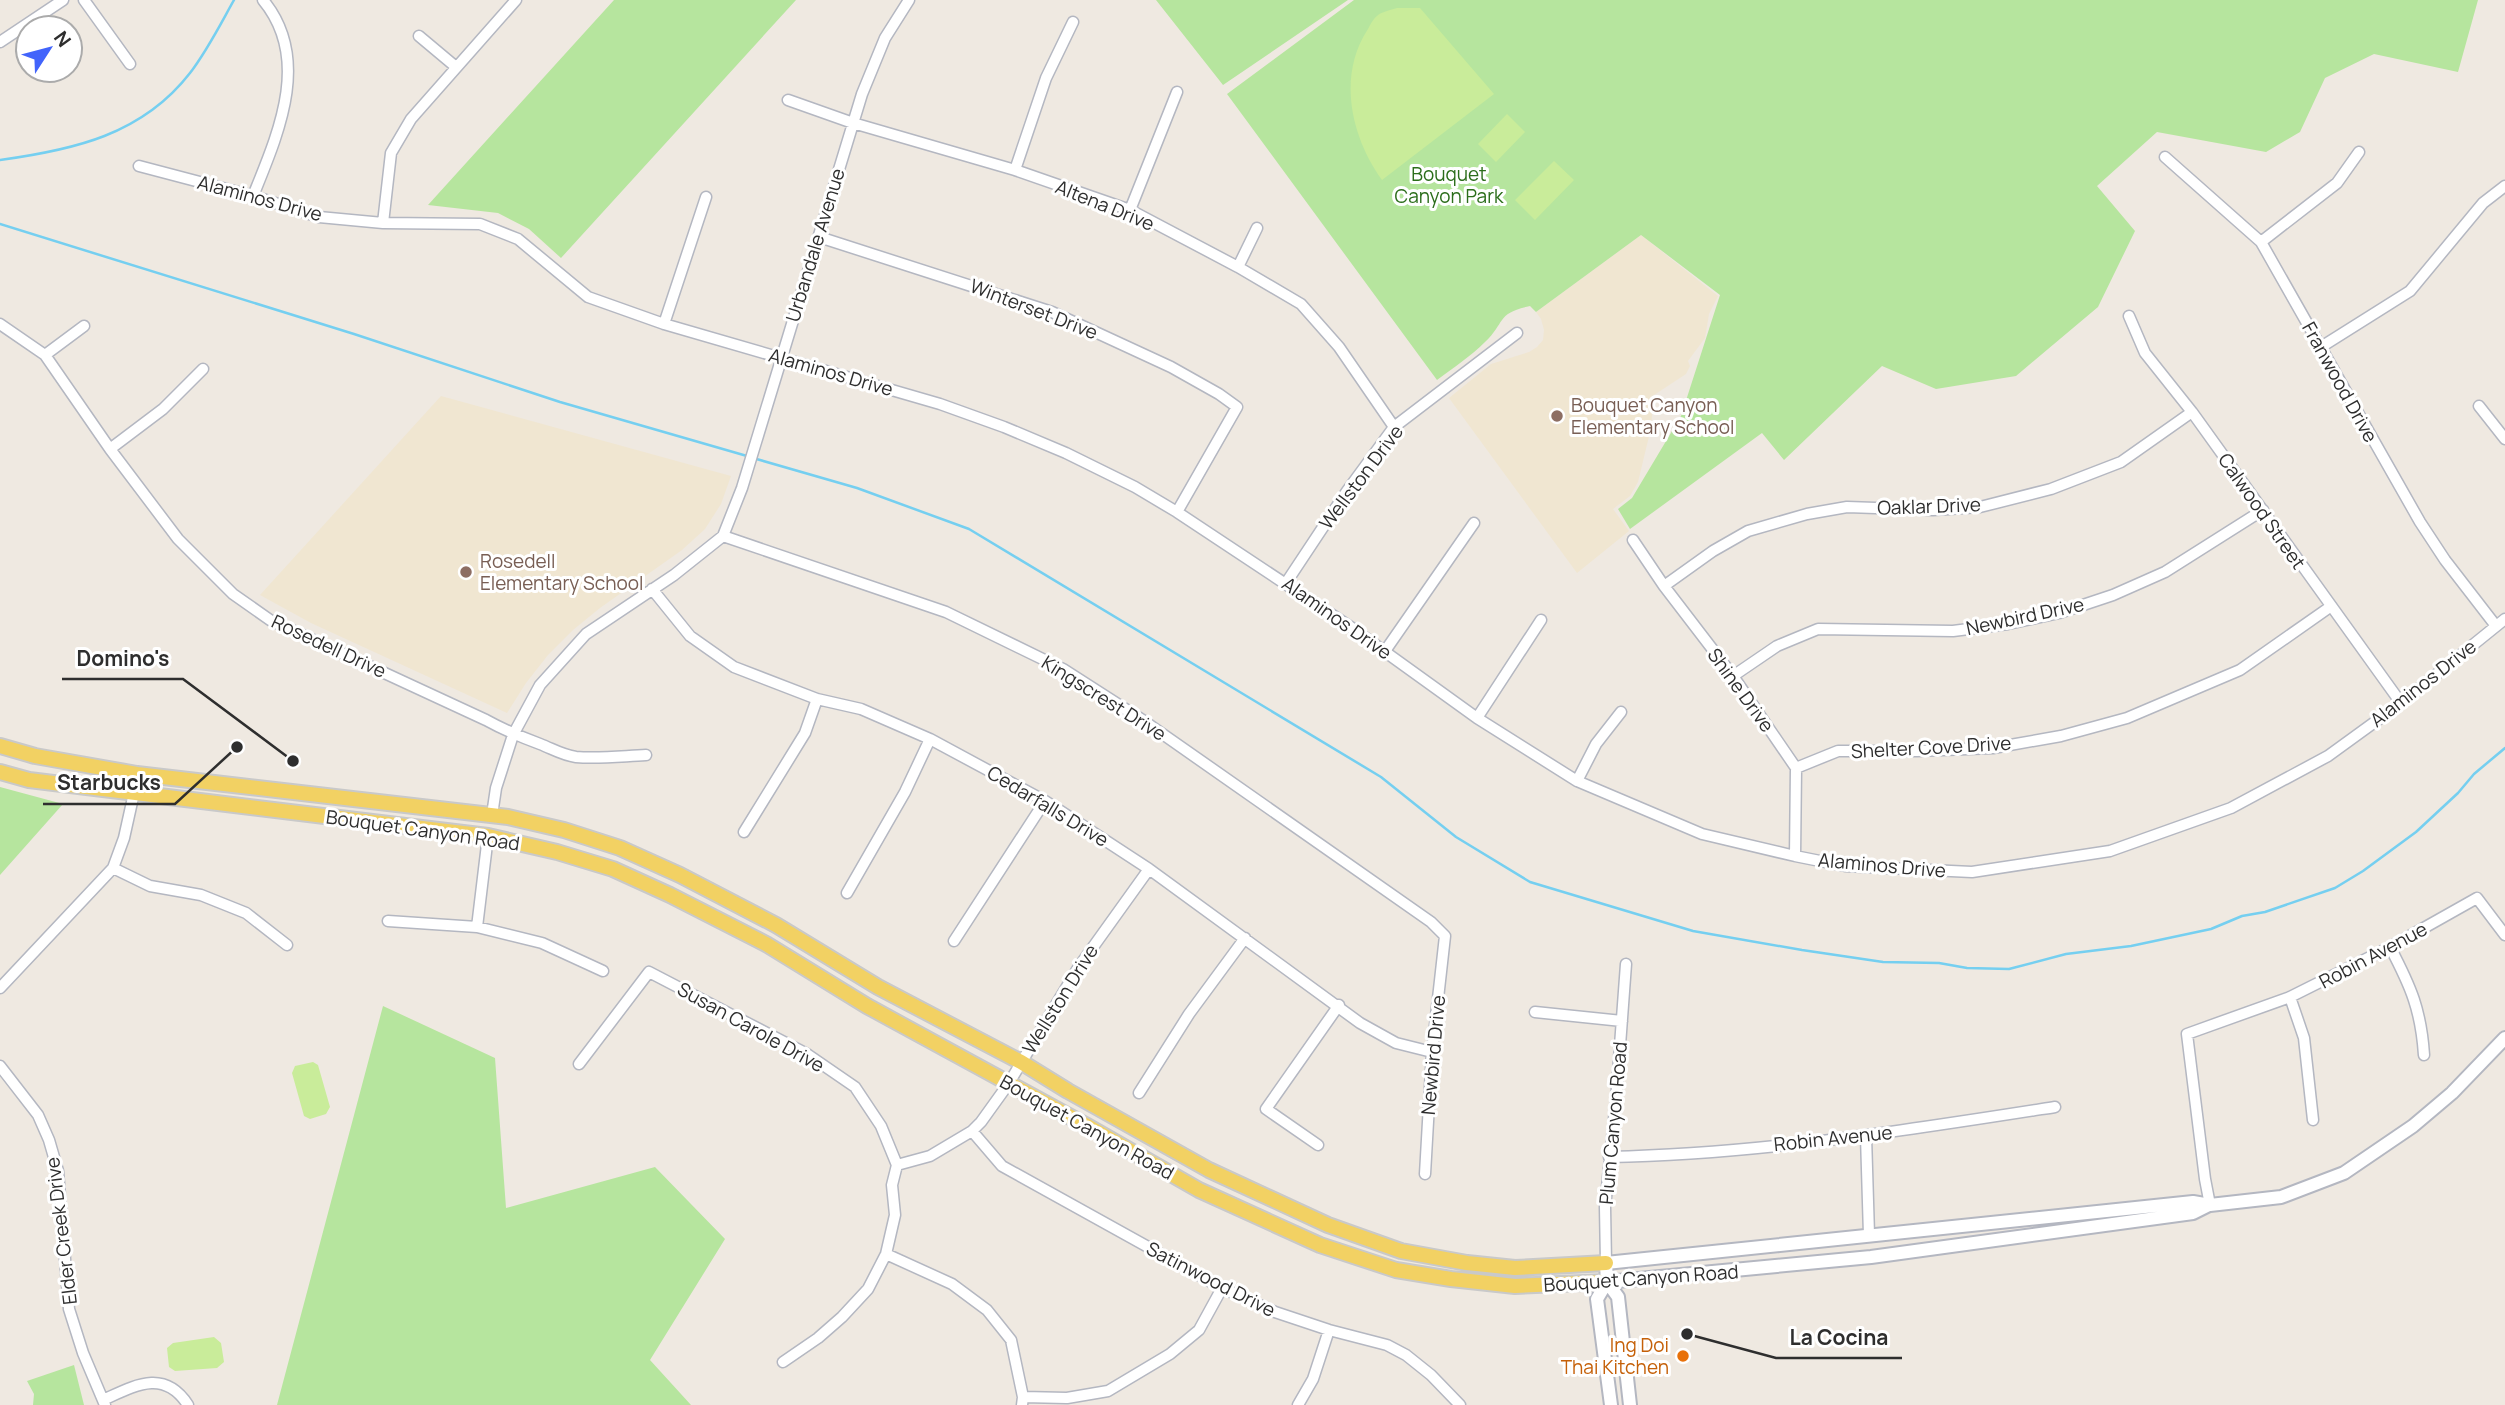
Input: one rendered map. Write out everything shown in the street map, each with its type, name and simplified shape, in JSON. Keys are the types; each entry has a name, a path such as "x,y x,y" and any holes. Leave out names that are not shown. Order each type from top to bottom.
{"main road":[{"name":"Bouquet Canyon Road","path":"0,746 35,756 136,774 492,815 564,830 620,848 776,925 878,987 1021,1062 1209,1170 1328,1225 1401,1251 1467,1264 1515,1268 1606,1263 2193,1202 2210,1205 2281,1197 2344,1173 2413,1126 2452,1093 2505,1038"},
{"name":"Bouquet Canyon Road","path":"0,772 29,780 488,836 558,852 613,869 670,894 766,944 867,1006 1199,1190 1320,1245 1396,1270 1515,1286 1606,1282 1804,1264 1963,1245 2193,1213 2210,1205"},
{"path":"134,793 136,774"},
{"path":"192,800 217,794 312,804 312,799 303,792"},
{"path":"488,836 492,815"},
{"path":"1961,1226 1967,1228 1971,1236 1963,1245"},
{"path":"1804,1264 1811,1251 1823,1240"},
{"name":"Plum Canyon Road","path":"1606,1263 1606,1282 1597,1298 1611,1405"},
{"name":"Plum Canyon Road","path":"1606,1282 1618,1297 1630,1405"}],"street":[{"path":"0,42 63,0"},
{"path":"84,0 130,64"},
{"path":"253,196 271,152 283,111 290,71 285,38 263,0"},
{"path":"383,223 391,153 411,119 516,0"},
{"name":"Urbandale Avenue","path":"723,536 747,472 862,94 885,38 909,0"},
{"path":"1015,170 1046,78 1073,22"},
{"path":"419,36 456,67"},
{"path":"1130,210 1177,92"},
{"name":"Altena Drive","path":"788,100 1015,170 1130,210 1238,267 1301,304 1339,347 1394,427"},
{"path":"2261,242 2337,184 2359,152"},
{"name":"Franwood Drive","path":"2165,157 2261,242 2420,522 2445,560 2496,626"},
{"name":"Alaminos Drive","path":"139,166 253,196 319,217 383,223 480,225 518,239 588,297 664,324 940,404 1004,427 1077,458 1177,512 1286,583 1477,718 1577,781 1702,834 1844,866 1972,872 2110,851 2231,808 2328,756 2400,703 2505,619"},
{"path":"2321,347 2410,292 2483,203 2505,186"},
{"path":"664,324 706,197"},
{"path":"1238,267 1257,228"},
{"name":"Winterset Drive","path":"819,237 1052,312 1171,368 1237,407 1177,512"},
{"name":"Calwood Street","path":"2129,316 2145,353 2192,412 2400,703"},
{"name":"Rosedell Drive","path":"0,324 45,355 110,449 178,538 218,580 270,620 485,719 513,735 558,753 574,757 605,758 646,755"},
{"path":"45,355 84,326"},
{"name":"Wellston Drive","path":"1286,583 1347,491 1394,427 1517,333"},
{"path":"110,449 163,409 203,369"},
{"path":"2479,406 2505,439"},
{"name":"Oaklar Drive","path":"1664,586 1713,551 1748,531 1807,514 1847,507 1933,510 1980,508 2051,489 2122,461 2192,412"},
{"name":"Newbird Drive","path":"1733,676 1777,646 1818,629 1954,631 2059,613 2113,595 2165,572 2263,510"},
{"path":"1385,651 1474,523"},
{"path":"492,815 496,788 513,735 540,685 586,634 723,536"},
{"name":"Kingscrest Drive","path":"723,536 946,612 1063,669 1268,807 1431,922 1445,936"},
{"name":"Shine Drive","path":"1633,541 1733,676 1796,768"},
{"name":"Cedarfalls Drive","path":"652,589 690,636 734,667 817,699 861,709 930,739 1045,801 1149,869 1339,1005 1360,1023 1396,1043 1432,1052"},
{"name":"Shelter Cove Drive","path":"1796,768 1838,751 1993,747 2061,736 2127,718 2240,670 2330,607"},
{"path":"1477,718 1541,620"},
{"path":"744,832 805,733 817,699"},
{"path":"1577,781 1596,744 1621,712"},
{"path":"847,893 905,792 930,739"},
{"path":"1795,856 1796,768"},
{"path":"0,988 114,868 134,793"},
{"path":"954,941 1045,801"},
{"path":"477,927 488,836"},
{"path":"114,868 150,886 201,895 246,913 287,945"},
{"name":"Wellston Drive","path":"897,1165 930,1156 972,1131 996,1104 1078,968 1149,869"},
{"name":"Robin Avenue","path":"2210,1205 2187,1034 2290,997 2390,947 2477,898 2505,935"},
{"path":"388,921 477,927 542,943 603,971"},
{"name":"Newbird Drive","path":"1425,1174 1432,1052 1445,936"},
{"path":"1139,1093 1189,1014 1245,938"},
{"path":"2390,947 2412,989 2422,1024 2424,1055"},
{"name":"Plum Canyon Road","path":"1606,1263 1604,1225 1626,964"},
{"name":"Susan Carole Drive","path":"579,1064 649,972 807,1054 855,1087 881,1126 897,1165 892,1185 895,1215 886,1254 868,1289 842,1317 818,1338 783,1362"},
{"path":"2290,997 2304,1038 2313,1120"},
{"path":"1318,1145 1266,1109 1339,1005"},
{"path":"1535,1012 1622,1021"},
{"name":"Elder Creek Drive","path":"0,1066 38,1115 49,1140 58,1171 69,1309 83,1353 104,1403"},
{"name":"Robin Avenue","path":"1609,1157 1667,1155 1866,1136 2055,1107"},
{"name":"Satinwood Drive","path":"972,1131 1002,1166 1222,1288 1275,1312 1387,1345 1406,1355 1432,1375 1460,1405"},
{"path":"1866,1136 1869,1235"},
{"path":"886,1254 952,1284 987,1310 1012,1340 1023,1401 1067,1398 1108,1391 1170,1353 1199,1330 1222,1288"},
{"path":"1298,1405 1313,1378 1329,1330"},
{"path":"104,1403 139,1384 156,1382 173,1389 188,1405"}],"shaded area":[{"name":"Bouquet Canyon Elementary School","path":"1641,235 1718,296 1709,314 1705,338 1688,361 1690,366 1686,374 1651,397 1651,428 1638,482 1630,496 1613,509 1629,531 1577,573 1449,398 1491,364 1537,347 1543,340 1544,330 1536,312"},
{"name":"Rosedell Elementary School","path":"441,396 731,476 721,504 705,529 682,550 573,630 548,655 507,713 311,623 260,595"}],"green space":[{"path":"614,0 796,0 561,258 529,229 498,213 428,205"},
{"path":"1156,0 1348,0 1223,85"},
{"name":"Bouquet Canyon Park","path":"1354,0 2478,0 2458,72 2374,54 2325,78 2300,132 2266,152 2157,132 2097,186 2135,231 2098,307 2016,376 1936,389 1882,366 1784,460 1762,433 1630,529 1618,509 1632,498 1681,416 1720,295 1641,235 1536,312 1530,306 1506,315 1480,347 1437,380 1227,94"},
{"path":"1397,8 1420,8 1494,94 1382,180 1362,145 1352,106 1351,86 1358,47 1371,24 1379,15"},
{"path":"1507,114 1525,132 1496,162 1478,144"},
{"path":"1554,161 1574,180 1535,220 1515,200"},
{"path":"0,787 63,804 0,875"},
{"path":"383,1006 495,1058 506,1208 655,1167 725,1239 650,1360 691,1405 277,1405"},
{"path":"313,1062 318,1065 330,1107 326,1114 310,1119 304,1116 292,1073 295,1066"},
{"path":"214,1337 221,1343 224,1362 217,1368 175,1371 169,1367 167,1348 173,1343"},
{"path":"74,1365 84,1405 33,1405 34,1394 27,1381"}],"waterway":[{"path":"0,160 80,144 128,125 150,111 171,94 190,73 234,0"},
{"path":"0,224 354,334 560,402 747,456"},
{"path":"753,458 857,488 969,529 1381,777 1456,837 1530,882 1693,931 1802,950 1883,962 1939,963 1967,968 2009,969 2066,954 2131,946 2211,929 2242,916 2265,912 2335,888 2363,871 2416,832 2458,793 2474,774 2505,748"}],"place":[{"name":"Bouquet Canyon Elementary School","path":"1557,416"},
{"name":"Rosedell Elementary School","path":"466,572"},
{"name":"Starbucks","path":"237,747"},
{"name":"Domino's","path":"293,761"},
{"name":"La Cocina","path":"1687,1334"},
{"name":"Ing Doi Thai Kitchen","path":"1683,1356"}]}
